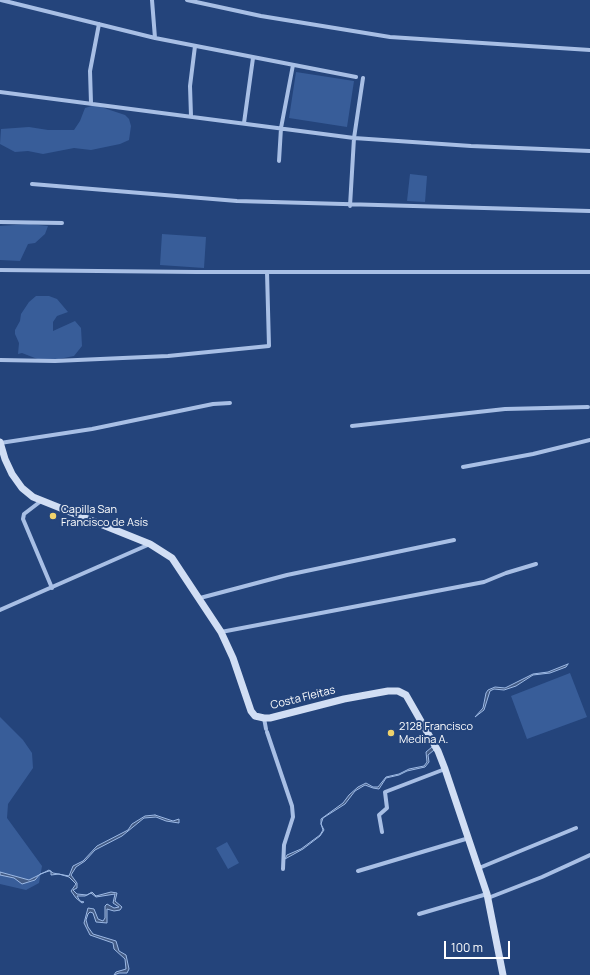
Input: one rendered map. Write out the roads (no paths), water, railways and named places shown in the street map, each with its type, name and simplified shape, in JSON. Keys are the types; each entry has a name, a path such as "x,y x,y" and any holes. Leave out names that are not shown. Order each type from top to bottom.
{"main road":[{"name":"Costa Fleitas","path":"0,443 7,466 15,479 27,493 41,501 150,544 172,558 200,598 221,632 233,658 251,711 255,716 264,718 344,699 398,691 406,695 438,751 469,838 487,896 503,975"}],"street":[{"path":"152,0 155,38"},
{"path":"187,0 261,16 390,37 590,50"},
{"path":"218,6 219,0"},
{"path":"0,1 155,38 356,77"},
{"path":"91,103 90,71 100,24"},
{"path":"191,116 190,86 195,46"},
{"path":"244,123 253,58"},
{"path":"279,161 281,128 293,65"},
{"path":"350,206 354,138 363,78"},
{"path":"0,92 354,138 471,146 590,151"},
{"path":"32,184 236,201 350,206 590,211"},
{"path":"0,222 62,223"},
{"path":"0,270 590,272"},
{"path":"0,360 55,361 168,356 269,346 267,272"},
{"path":"0,443 92,429 167,415 213,404 230,403"},
{"path":"352,426 505,409 588,407"},
{"path":"463,467 534,454 590,440"},
{"path":"41,501 24,514 23,519 52,588"},
{"path":"200,598 288,575 454,540"},
{"path":"0,610 150,544"},
{"path":"221,632 484,582 506,573 536,564"},
{"path":"264,718 266,731 292,806 293,817 283,858 283,869"},
{"path":"382,832 378,815 387,808 385,792 445,770"},
{"path":"479,868 576,828"},
{"path":"358,871 469,838"},
{"path":"419,914 487,896 542,877 590,855"}],"place":[{"name":"Capilla San Francisco de Asís","path":"53,516"},
{"name":"2128 Francisco Medina A.","path":"391,733"}]}
